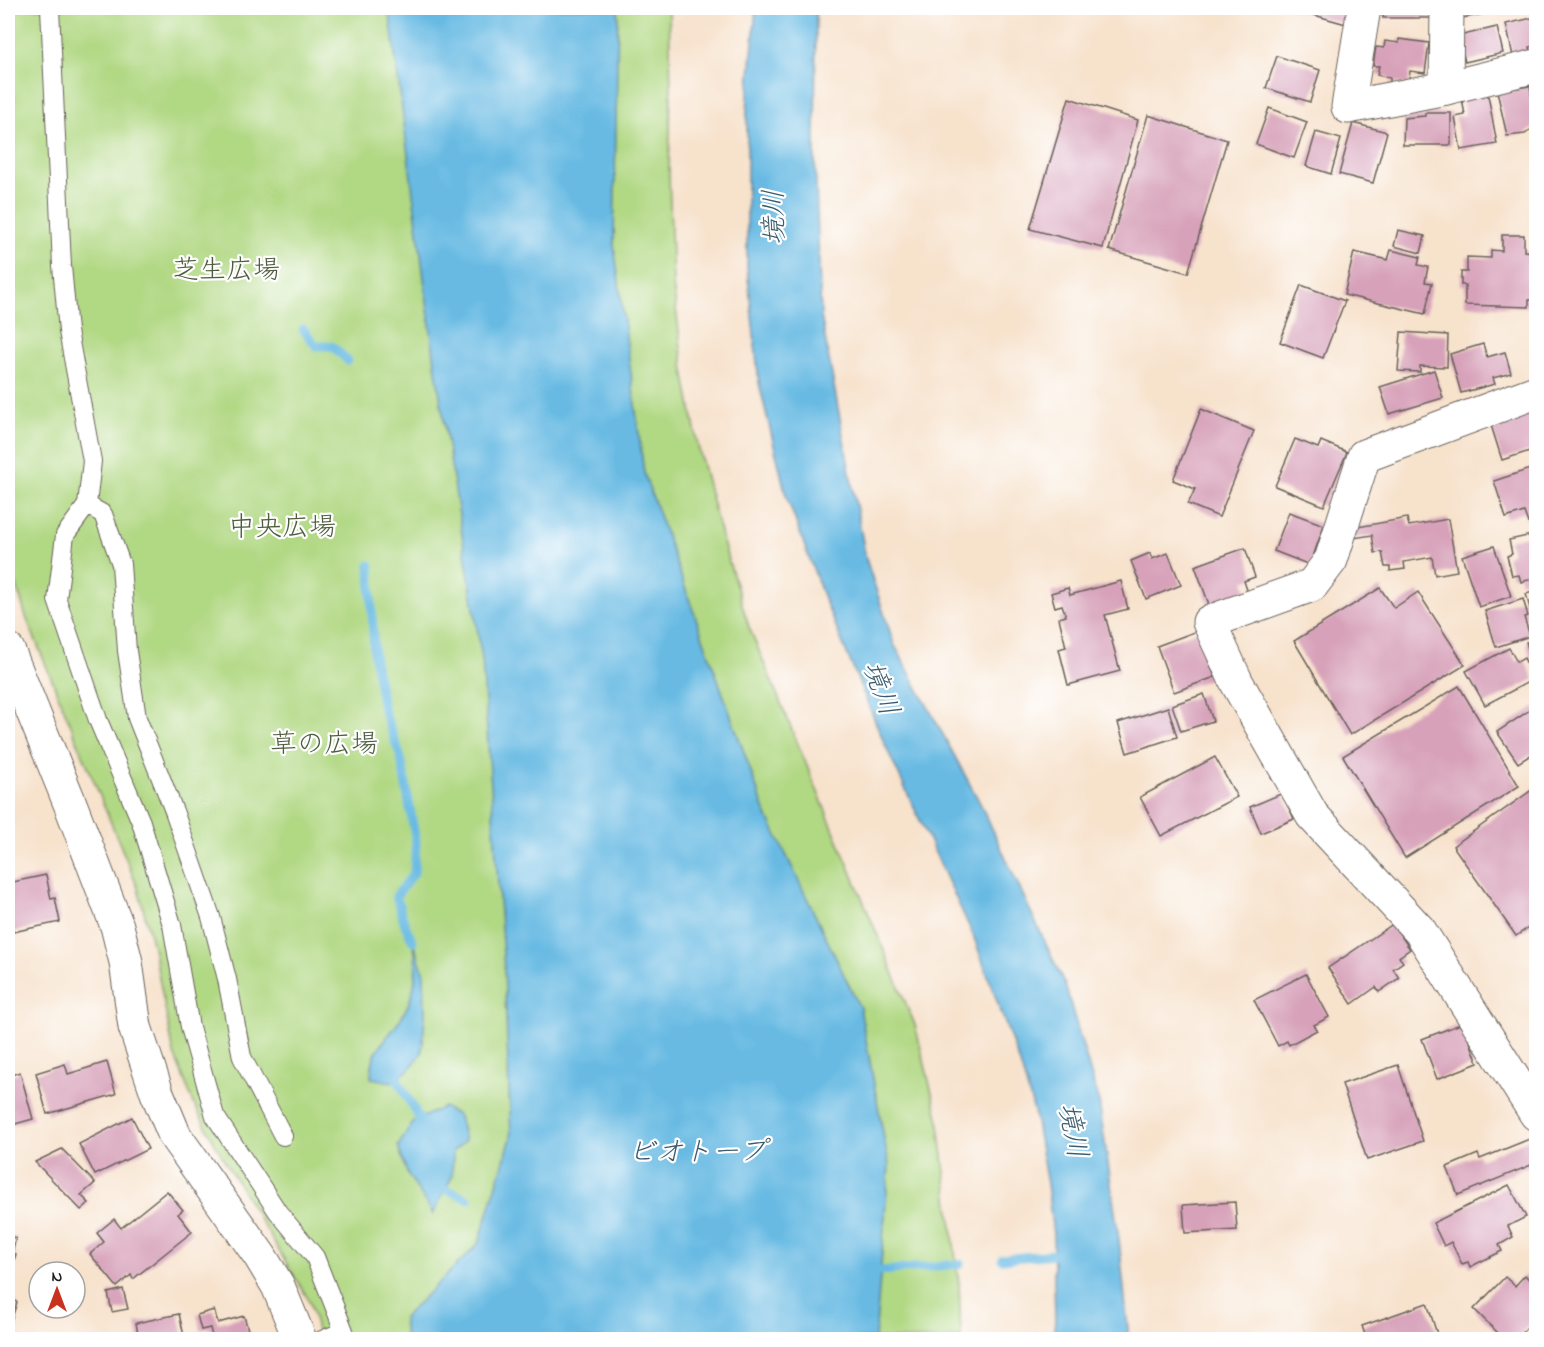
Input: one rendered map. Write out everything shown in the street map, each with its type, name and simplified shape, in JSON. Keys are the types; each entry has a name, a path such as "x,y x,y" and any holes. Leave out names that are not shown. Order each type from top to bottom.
{"street":[{"path":"1364,8 1348,107 1446,88 1536,66"},
{"path":"1446,88 1447,8"},
{"path":"1536,392 1364,456 1331,560 1312,585 1209,622 1237,683 1312,814 1420,931 1536,1114"},
{"path":"8,650 117,926 126,962 135,1027 157,1093 175,1136 266,1266 278,1286 300,1340"}],"lane":[{"path":"50,8 62,266 68,331 92,461 87,505 64,535 57,600 98,720 141,822 171,924 190,1027 215,1116 278,1212 315,1257 344,1331 322,1340"},
{"path":"87,505 103,514 121,564 127,651 137,718 174,812 211,917 227,979 242,1057 284,1136"}],"green space":[{"path":"8,8 669,8 671,92 669,175 673,285 684,371 698,446 721,536 749,627 915,1025 938,1117 959,1284 961,1339 319,1339 310,1302 224,1160 194,1104 174,1054 153,947 138,888 26,617 8,557"}],"water":[{"name":"ビオトープ","path":"389,8 618,8 614,244 644,473 765,811 860,1008 889,1165 875,1339 405,1339 403,1318 479,1243 511,1138 504,969 482,659 436,371"},
{"name":"境川","path":"756,8 816,8 815,159 821,316 866,559 894,644 979,801 1065,985 1099,1102 1119,1239 1129,1339 1053,1339 1055,1320 1053,1234 1047,1184 1034,1111 1020,1064 973,935 886,747 825,601 786,495 759,383 747,268 747,110"},
{"path":"413,941 424,974 425,1016 422,1053 409,1070 392,1082 371,1078 376,1053 405,1012 409,1002 416,972"},
{"path":"444,1107 459,1116 465,1141 453,1151 452,1177 433,1214 407,1173 398,1146 414,1121"}],"building":[{"path":"1289,8 1351,8 1346,24"},
{"path":"1383,8 1431,8 1431,18 1383,18"},
{"path":"1461,8 1512,8 1512,9 1463,18"},
{"path":"1536,17 1536,45 1530,47 1531,52 1513,56 1506,24"},
{"path":"1497,27 1503,53 1465,62 1459,36"},
{"path":"1399,39 1429,43 1425,73 1410,71 1408,85 1390,82 1390,78 1377,75 1379,66 1373,66 1376,47 1384,48 1385,41 1399,43"},
{"path":"1277,56 1320,70 1310,102 1266,88"},
{"path":"1530,86 1536,126 1525,134 1507,136 1497,91"},
{"path":"1488,95 1497,144 1461,150 1455,117 1465,115 1462,99"},
{"path":"1069,98 1138,120 1103,248 1030,229"},
{"path":"1269,108 1307,122 1294,158 1256,144"},
{"path":"1425,113 1451,113 1451,145 1403,145 1404,118 1425,116"},
{"path":"1148,115 1227,140 1188,273 1109,250"},
{"path":"1353,123 1387,132 1373,183 1339,174"},
{"path":"1316,132 1341,139 1331,174 1306,166"},
{"path":"1398,230 1425,236 1421,253 1394,246"},
{"path":"1502,235 1524,235 1524,251 1536,252 1536,300 1529,300 1529,307 1465,305 1465,285 1461,285 1461,272 1467,272 1467,257 1491,258 1491,250 1502,251"},
{"path":"1391,250 1420,257 1418,265 1428,267 1425,282 1432,283 1425,314 1344,295 1354,252 1388,260"},
{"path":"1301,285 1345,301 1323,358 1280,342"},
{"path":"1401,332 1448,335 1447,367 1420,366 1420,372 1398,371"},
{"path":"1483,344 1487,357 1505,352 1511,373 1493,378 1495,384 1461,393 1450,354"},
{"path":"1434,370 1443,398 1389,414 1380,387"},
{"path":"1536,407 1536,449 1502,460 1490,422"},
{"path":"1201,409 1254,431 1219,517 1188,504 1195,489 1173,480"},
{"path":"1295,439 1318,448 1321,441 1347,452 1324,506 1275,486"},
{"path":"1536,467 1536,521 1528,523 1524,512 1506,518 1494,481"},
{"path":"1289,512 1324,525 1310,565 1274,551"},
{"path":"1407,518 1409,526 1448,519 1457,571 1435,575 1432,557 1404,562 1405,569 1390,571 1390,567 1385,567 1382,552 1375,553 1372,535 1354,538 1352,528"},
{"path":"1536,534 1536,578 1521,582 1519,575 1512,576 1507,556 1512,554 1509,540"},
{"path":"1494,546 1511,596 1479,607 1462,556"},
{"path":"1245,548 1255,577 1244,581 1248,593 1210,607 1195,566"},
{"path":"1150,553 1152,559 1168,553 1181,585 1146,599 1131,561"},
{"path":"1121,581 1128,609 1105,615 1120,671 1068,685 1059,649 1066,647 1059,618 1066,616 1062,605 1055,607 1051,593 1068,588 1070,595"},
{"path":"1380,588 1394,608 1418,592 1465,665 1350,735 1294,641"},
{"path":"1536,591 1536,619 1533,619 1526,594"},
{"path":"1523,599 1528,616 1524,617 1530,636 1496,647 1485,611"},
{"path":"1197,631 1215,677 1174,692 1157,646"},
{"path":"1536,639 1536,675 1526,642"},
{"path":"1509,648 1517,662 1524,658 1534,679 1485,705 1466,671"},
{"path":"1459,686 1519,786 1405,858 1343,756"},
{"path":"1204,694 1213,721 1181,731 1172,705"},
{"path":"1536,706 1536,757 1534,753 1518,763 1497,732"},
{"path":"1168,707 1177,737 1127,753 1118,723"},
{"path":"1215,757 1237,797 1161,836 1140,797"},
{"path":"1536,787 1536,922 1516,936 1453,846"},
{"path":"1283,793 1294,819 1261,833 1250,807"},
{"path":"46,875 51,899 55,898 60,922 8,933 8,883"},
{"path":"1393,924 1410,949 1399,957 1403,962 1393,969 1399,978 1379,992 1376,987 1352,1004 1328,968"},
{"path":"1306,974 1329,1017 1314,1025 1317,1030 1289,1045 1287,1041 1278,1046 1254,1000"},
{"path":"1463,1023 1478,1063 1437,1079 1422,1039"},
{"path":"107,1062 116,1094 47,1114 36,1073 65,1064 68,1074"},
{"path":"1398,1065 1423,1141 1367,1160 1342,1084"},
{"path":"20,1072 33,1119 8,1126 8,1076"},
{"path":"132,1117 148,1149 95,1175 79,1144"},
{"path":"1532,1138 1536,1150 1536,1163 1458,1195 1447,1167 1478,1154 1480,1159"},
{"path":"62,1149 95,1183 81,1195 89,1203 81,1210 35,1162"},
{"path":"1509,1185 1526,1217 1508,1226 1513,1237 1499,1245 1502,1251 1470,1267 1468,1262 1462,1264 1451,1242 1444,1246 1433,1223"},
{"path":"167,1191 183,1210 178,1214 192,1232 133,1279 131,1275 117,1287 90,1254 104,1242 97,1233 114,1219 121,1228"},
{"path":"1235,1202 1237,1230 1185,1233 1183,1205"},
{"path":"8,1236 16,1238 12,1253 16,1254 10,1275 8,1275"},
{"path":"1525,1275 1536,1287 1536,1318 1515,1340 1505,1340 1474,1309 1505,1277 1515,1286"},
{"path":"123,1289 128,1309 112,1312 108,1293"},
{"path":"8,1299 17,1302 10,1325 8,1324"},
{"path":"1427,1303 1439,1340 1367,1340 1362,1326"},
{"path":"214,1310 218,1323 244,1316 251,1340 213,1340 210,1328 201,1330 197,1315"},
{"path":"179,1314 185,1340 139,1340 136,1323"}],"waterway":[{"path":"303,329 316,346 332,346 348,361"},
{"path":"370,565 374,655 383,708 401,758 416,842 414,873 396,896 405,925 413,941"},
{"path":"397,1079 419,1118"},
{"path":"446,1189 468,1199"},
{"path":"1002,1259 1065,1253"},
{"path":"880,1271 960,1264"}],"park label":[{"name":"芝生広場","path":"226,271"},
{"name":"中央広場","path":"282,528"},
{"name":"草の広場","path":"324,745"}]}
